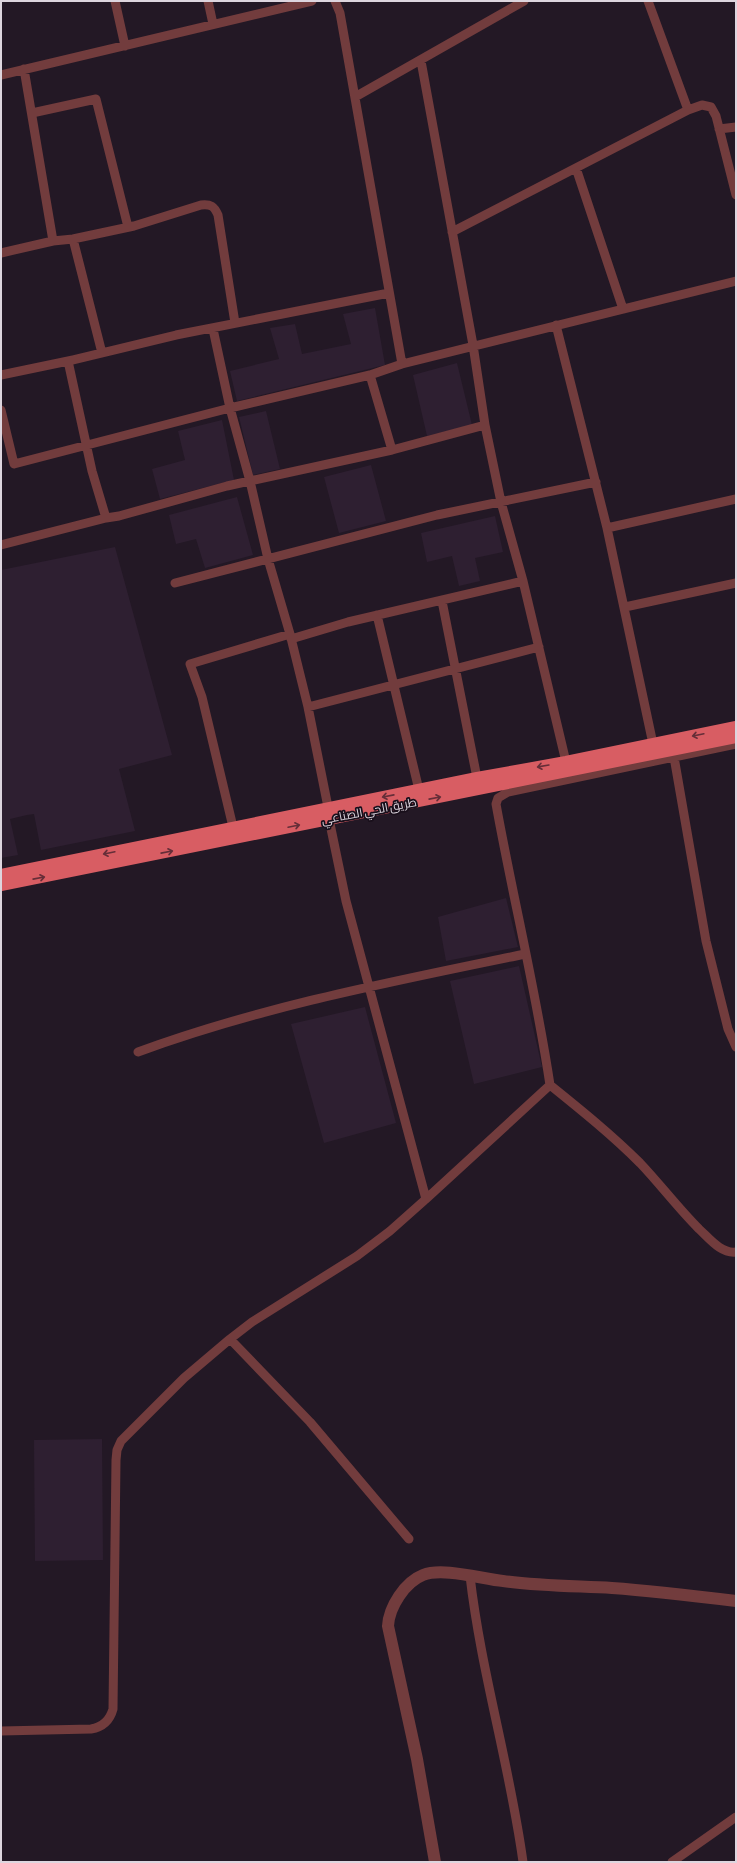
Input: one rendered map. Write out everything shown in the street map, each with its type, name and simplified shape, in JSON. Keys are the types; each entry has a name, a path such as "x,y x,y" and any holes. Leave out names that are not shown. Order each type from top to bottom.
{"highway":[{"path":"1,875 233,827 329,813 419,790 736,727"},
{"name":"طريق الحي الصناعي","path":"1,885 329,813 493,787 736,737"}],"street":[{"path":"115,1 125,46"},
{"path":"208,1 213,24"},
{"path":"2,72 24,69 125,46 312,1"},
{"path":"355,97 421,61 524,1"},
{"path":"648,1 688,110"},
{"path":"338,2 402,364"},
{"path":"421,61 473,345 485,426 501,502 523,581 566,762"},
{"path":"24,69 53,241"},
{"path":"32,113 96,99 128,227"},
{"path":"452,232 688,110 702,105 711,107 716,116 736,194"},
{"path":"719,129 736,127"},
{"path":"576,168 623,309"},
{"path":"1,253 53,241 73,239 128,227 201,204 209,204 215,208 218,215 235,323"},
{"path":"73,239 102,353"},
{"path":"1,410 14,464 86,444 230,408 370,375 402,364 473,345 736,281"},
{"path":"1,375 73,360 176,335 213,329 235,323 389,293"},
{"path":"556,325 607,528 653,744"},
{"path":"213,329 230,408 250,481 268,559 308,707 346,901 426,1199"},
{"path":"73,360 68,361 86,444 106,518"},
{"path":"370,375 392,450"},
{"path":"1,545 119,516 250,481 392,450 485,426"},
{"path":"175,583 438,515 596,482"},
{"path":"607,528 736,498"},
{"path":"233,827 202,697 190,664 348,622 523,581"},
{"path":"624,607 736,582"},
{"path":"442,601 477,778"},
{"path":"377,615 419,790"},
{"path":"308,707 539,647"},
{"path":"496,804 498,798 504,793 736,744"},
{"path":"674,757 706,941 728,1029 736,1047"},
{"path":"493,787 525,954 541,1021 550,1085 599,1124 640,1164 719,1248 724,1251 736,1252"},
{"path":"138,1052 187,1034 258,1014 369,986 525,954"},
{"path":"1,1731 91,1729 103,1725 111,1715 113,1709 116,1460 117,1450 126,1435 184,1378 252,1322 357,1256 390,1231 550,1085"},
{"path":"230,1339 310,1422 409,1539"},
{"path":"435,1862 417,1759 390,1639 388,1619 401,1594 416,1579 430,1573 470,1576 504,1581 613,1588 736,1600"},
{"path":"470,1576 480,1644 519,1829 523,1862"},
{"path":"672,1862 736,1817"}],"shaded area":[{"path":"375,308 385,365 237,401 230,371 279,359 270,328 295,324 302,354 351,344 343,314"},
{"path":"457,363 472,425 427,436 413,375"},
{"path":"266,411 280,469 253,475 239,417"},
{"path":"222,420 234,480 160,499 152,469 185,460 178,431"},
{"path":"371,465 386,521 339,533 324,477"},
{"path":"237,497 253,555 205,568 196,539 176,544 169,515"},
{"path":"495,516 503,552 475,558 480,581 459,586 452,556 427,562 421,533"},
{"path":"115,547 172,755 119,769 135,831 41,850 34,814 27,815 10,819 18,855 1,858 1,570"},
{"path":"506,898 518,947 446,961 438,917"},
{"path":"519,966 542,1067 474,1084 450,981"},
{"path":"365,1007 396,1123 324,1143 291,1024"},
{"path":"102,1439 103,1560 35,1561 34,1440"}]}
